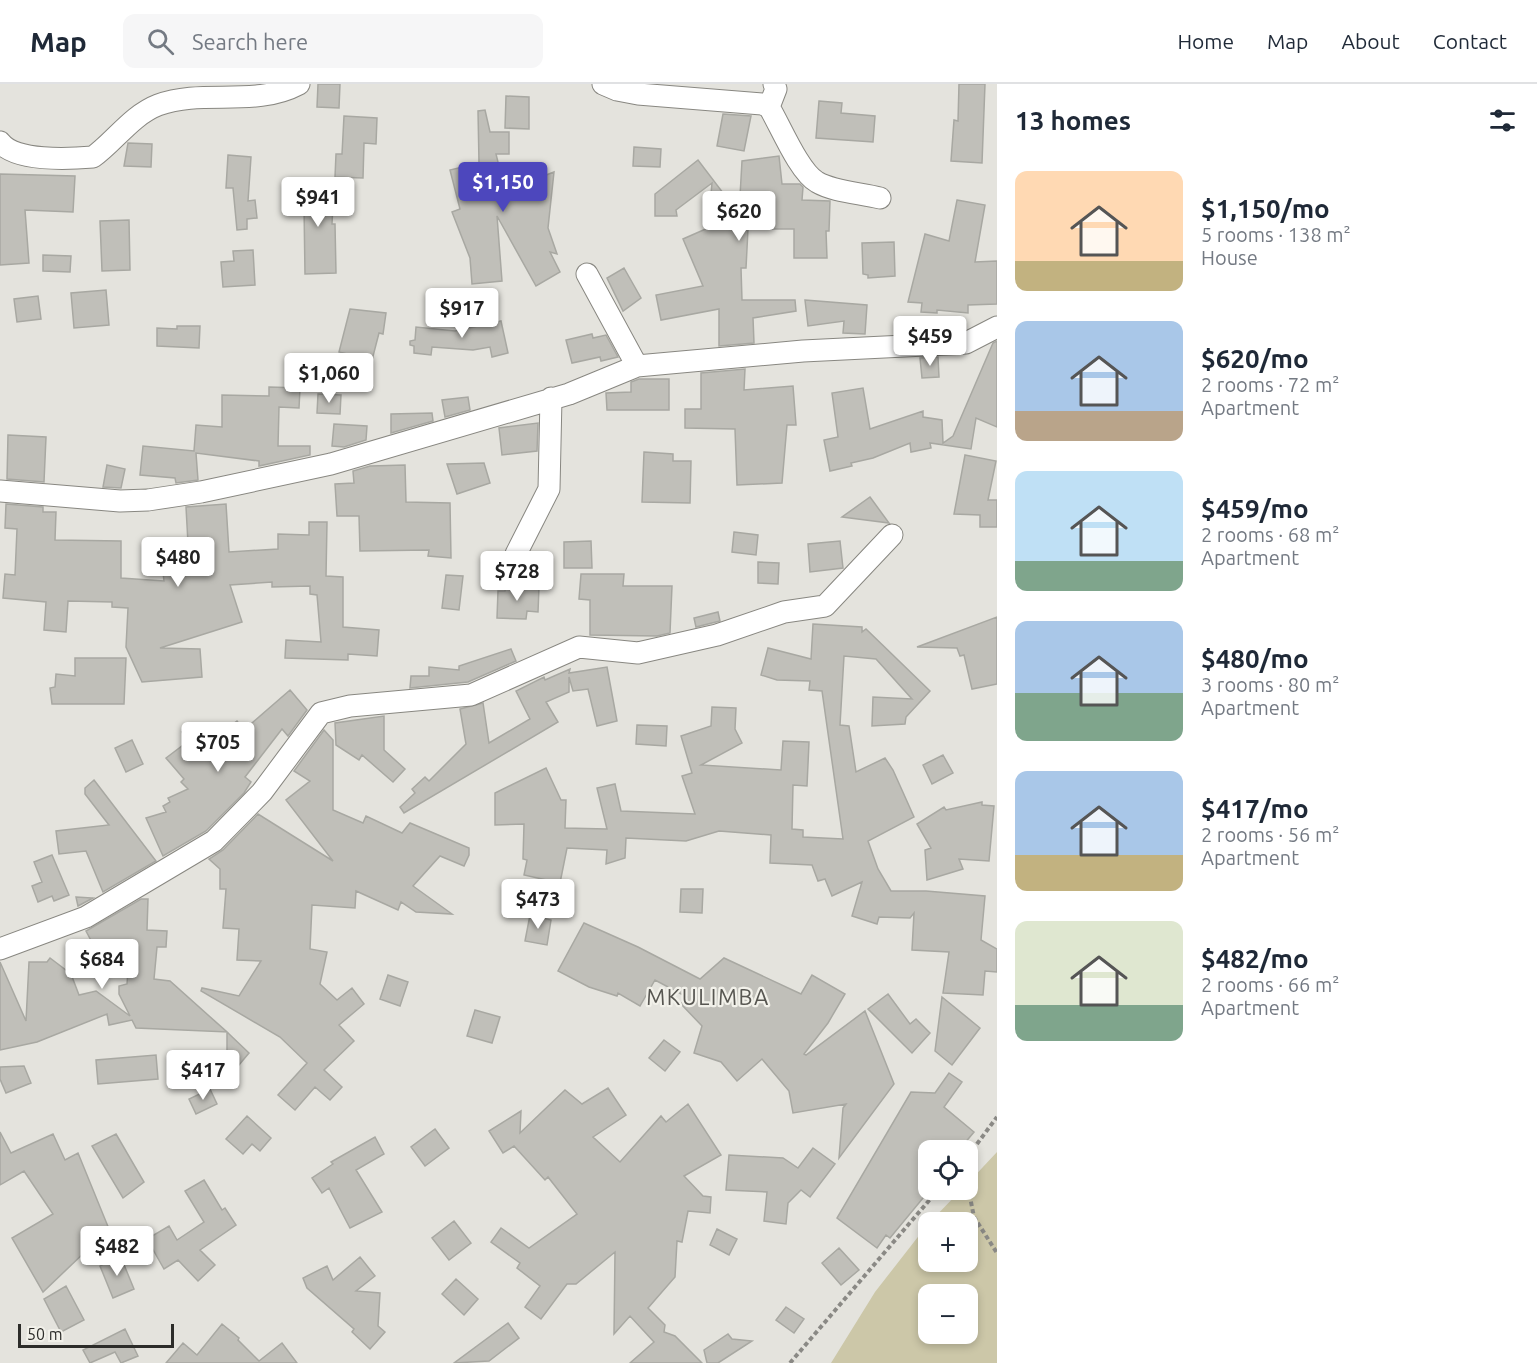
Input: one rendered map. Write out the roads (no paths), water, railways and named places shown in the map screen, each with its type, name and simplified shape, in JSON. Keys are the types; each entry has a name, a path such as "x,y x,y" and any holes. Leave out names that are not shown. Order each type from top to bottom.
{"street":[{"path":"0,142 5,148 24,156 93,157 132,122 156,106 186,97 233,98 269,95 299,84"},
{"path":"603,84 617,90 638,94 762,104 769,107 789,145 813,179 822,184 880,198"},
{"path":"769,107 776,89 774,84"},
{"path":"587,274 637,366"},
{"path":"0,491 120,501 148,500 201,492 331,464 585,388 637,366 803,351 966,343 997,327"},
{"path":"516,554 549,489 552,398"},
{"path":"0,949 86,917 214,841 262,792 321,713 350,706 471,695 579,648 638,653 717,635 784,612 825,606 892,535"}],"district":[{"name":"MKULIMBA","path":"708,997"}]}
